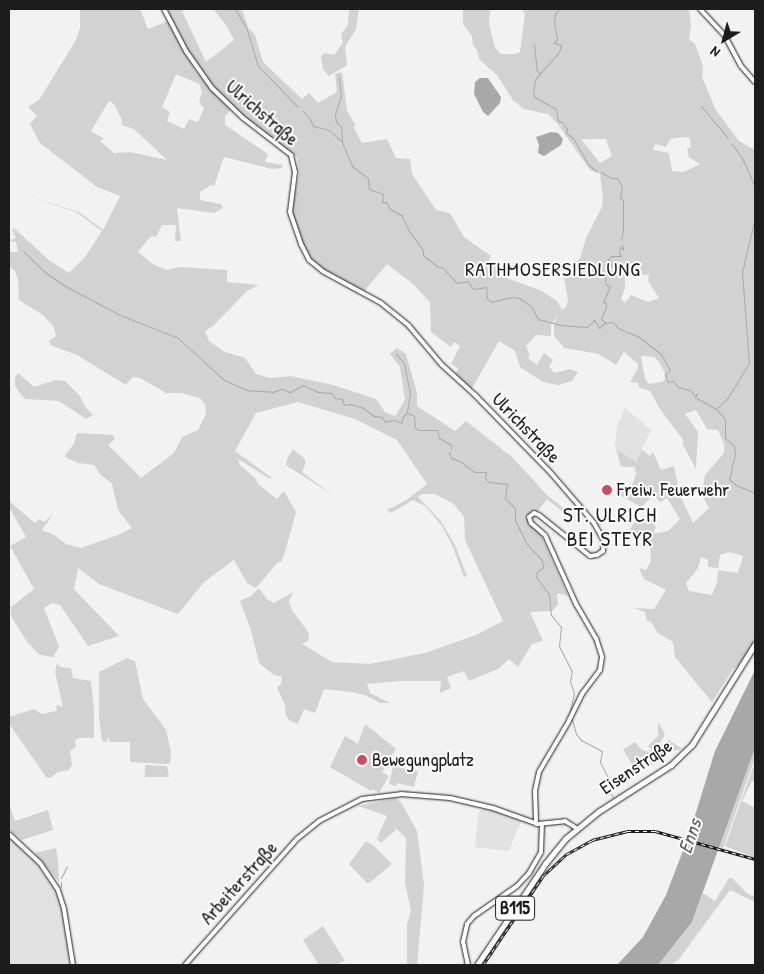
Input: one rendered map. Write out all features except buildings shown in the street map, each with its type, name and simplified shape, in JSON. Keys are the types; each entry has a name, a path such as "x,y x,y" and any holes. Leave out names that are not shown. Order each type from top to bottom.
{"main road":[{"name":"Eisenstraße","path":"477,965 549,858 576,828 676,761 692,745 707,724 755,644"}],"street":[{"name":"Ulrichstraße","path":"164,9 190,58 216,92 243,118 292,155 295,172 290,212 298,237 309,260 324,272 381,303 409,326 442,365 475,395 550,472 596,528 605,547 601,553 593,556 586,553 537,514 533,514 529,518 545,535 576,604 596,638 601,653 600,670 582,694 537,777 535,796 536,824"},
{"path":"700,9 725,36 741,66 755,82"},
{"name":"Arbeiterstraße","path":"184,965 291,844 318,823 356,802 375,796 407,794 450,798 493,808 536,824"},
{"path":"536,824 562,820 568,821 576,828"},
{"path":"468,965 463,942 467,924 474,916 517,886 529,873 541,852 542,824"},
{"path":"9,834 40,863 58,890 64,909 74,965"}],"shaded area":[{"path":"80,9 140,9 148,29 168,21 196,72 231,110 225,116 225,125 268,154 265,162 283,165 282,168 272,169 224,157 214,186 211,185 200,192 200,200 221,204 223,208 214,213 177,208 181,241 175,241 176,225 162,225 156,237 151,236 138,252 154,265 167,270 180,267 227,270 227,282 259,285 247,291 213,326 205,331 209,341 225,352 245,358 256,374 270,378 291,376 333,385 376,399 385,412 395,416 405,400 400,367 390,354 397,348 406,354 417,393 417,406 455,431 466,421 512,457 548,496 575,517 573,520 547,499 538,511 535,511 529,517 528,524 540,533 568,596 557,593 558,605 552,611 530,612 543,641 532,644 518,667 509,659 498,669 469,681 464,671 447,677 451,688 440,693 441,681 400,681 367,684 370,693 390,703 380,703 365,695 351,692 324,689 315,713 304,709 298,724 290,721 286,716 285,705 277,688 281,684 282,677 274,675 259,663 251,630 240,601 251,596 259,588 267,599 274,603 293,592 289,602 292,610 309,633 308,641 302,644 332,662 370,664 425,653 476,635 503,621 465,540 464,517 454,504 435,494 422,494 418,497 441,521 455,545 467,576 464,577 452,545 442,526 425,506 413,500 391,513 387,510 408,499 427,484 397,440 355,419 298,402 256,413 235,451 272,478 270,479 238,459 240,465 255,478 258,484 277,499 284,491 296,512 281,562 278,562 256,588 247,583 234,560 204,582 178,614 99,584 78,568 74,589 119,636 88,646 60,605 52,603 44,608 59,647 53,657 40,655 27,642 11,616 11,607 34,589 10,546 26,537 9,507 9,501 35,523 39,519 44,522 53,514 42,530 54,535 66,544 81,548 118,535 132,528 118,510 112,484 100,474 94,465 78,463 67,458 65,455 74,444 77,433 113,435 115,439 108,445 141,478 174,453 182,437 198,430 206,414 205,404 200,398 181,393 166,393 140,378 133,377 126,385 77,355 50,345 49,341 56,336 54,327 43,315 19,300 18,279 15,271 9,266 9,252 18,252 16,242 9,241 16,238 12,230 14,228 50,261 69,273 85,257 102,231 76,212 28,196 79,212 103,230 120,196 97,187 40,143 30,124 37,116 28,107 39,100 76,40 80,28","holes":["176,74 199,84 202,92 199,102 204,108 198,122 189,119 184,129 167,121 170,112 162,107","109,101 114,104 121,118 122,125 134,129 167,160 130,152 114,153 100,141 104,139 91,131"]},
{"path":"165,9 187,9 182,11 206,62 234,40 226,25 213,9 242,9 248,27 255,35 263,62 302,99 309,93 318,103 337,92 335,74 342,72 347,111 355,124 354,128 362,143 387,139 396,158 410,159 412,174 436,210 450,213 464,237 491,256 488,262 499,267 501,276 542,291 557,301 562,310 566,307 568,300 564,278 580,258 586,238 602,207 603,198 600,174 590,170 557,123 548,114 524,109 513,100 497,75 479,59 477,50 473,45 472,36 463,24 463,9 490,9 489,23 495,48 501,54 516,54 520,52 525,14 522,9 689,9 691,25 689,39 695,44 703,66 702,77 716,110 739,141 755,150 755,641 739,665 733,669 712,702 675,657 673,642 658,633 650,621 647,622 645,612 634,608 654,609 666,590 644,579 639,568 646,570 651,561 650,547 644,546 646,540 627,534 637,518 645,523 649,517 656,527 653,533 650,532 647,539 651,534 668,531 680,519 667,498 660,502 654,495 641,507 616,493 620,483 631,488 636,475 635,467 621,467 616,449 636,462 642,450 650,456 653,452 661,470 674,466 680,495 693,523 709,508 695,484 703,487 705,475 724,453 724,444 718,430 707,429 696,410 685,414 698,432 696,469 682,443 684,441 660,409 650,391 640,388 638,383 630,382 638,368 638,364 624,352 616,365 599,354 564,348 554,336 554,324 558,314 551,326 551,336 536,335 526,346 530,356 528,358 537,365 544,353 553,360 549,366 554,373 570,369 578,372 572,381 558,385 543,382 520,367 515,351 499,341 471,390 455,375 458,368 451,364 460,346 454,342 451,347 431,332 430,302 413,284 387,264 365,290 367,293 328,273 310,259 296,228 292,210 299,175 297,157 249,122 216,91 186,48","holes":["690,138 691,147 687,148 689,157 700,164 684,172 672,171 669,153 653,150 655,144 666,147 670,139","581,139 606,139 612,156 600,163","625,261 630,267 631,273 649,275 648,281 659,298 648,302 631,295 625,303 621,299 625,288","641,356 654,357 664,371 665,379 662,382 649,384 645,379","729,552 743,556 738,573 718,570 717,582 712,595 689,591 686,583 698,568 701,557 708,560 708,567 718,568 720,555"]},
{"path":"349,9 359,9 356,29 345,47 347,65 329,76 323,69 321,56 325,53 334,55 343,43 341,34 348,25"},
{"path":"18,373 34,387 56,380 65,381 79,395 86,408 93,415 86,419 59,401 25,399 15,385 15,378"},
{"path":"625,408 651,430 636,462 616,449 615,445 617,427"},
{"path":"293,449 305,459 302,472 331,494 286,465"},
{"path":"127,658 135,661 143,699 166,730 171,752 170,763 130,762 130,742 110,742 108,737 107,742 102,741 99,717 99,672"},
{"path":"57,663 60,667 71,668 73,678 91,681 94,709 94,738 75,740 76,747 70,751 72,765 69,770 58,772 50,778 46,777 10,725 9,717 34,709 42,714 56,711 57,705 63,707 55,672"},
{"path":"658,722 665,734 659,745 669,740 682,749 665,752 654,761 655,763 643,770 634,767 623,750 635,742 642,750 649,752 651,749 648,746 658,736"},
{"name":"Bewegungplatz","path":"365,724 396,749 382,772 389,776 379,793 372,789 371,791 330,767 345,736 358,744"},
{"path":"755,748 755,758 723,848 719,847"},
{"path":"755,762 755,783 752,781 742,801 755,808 755,858 725,846"},
{"path":"394,763 402,765 401,768 418,771 414,787 397,783 396,786 389,784"},
{"path":"145,765 167,766 169,777 145,777"},
{"path":"396,798 402,804 417,831 424,885 417,965 407,965 407,924 411,911 405,883 406,838 393,825 396,830 381,843 377,839 382,834 377,838 387,816 358,806"},
{"path":"10,807 15,821 48,810 53,830 22,840 9,829"},
{"path":"486,808 521,821 509,851 475,847 478,814"},
{"path":"9,836 33,859 53,887 60,901 70,965 9,965"},
{"path":"366,841 374,846 392,864 368,884 349,864"},
{"path":"56,848 58,861 59,882 35,853"},
{"path":"729,878 732,878 748,894 752,896 755,894 755,902 730,890 679,959 671,965 658,965 692,922 703,893 715,901"},
{"path":"323,926 345,961 334,965 319,965 303,940"}],"water":[{"path":"480,78 488,78 501,97 500,103 488,116 483,112 474,94 475,82"},
{"path":"551,132 558,133 563,139 561,145 544,156 538,153 539,145 536,137"},
{"name":"Enns","path":"755,670 755,748 692,922 658,965 617,965 643,937 666,895 689,835 715,751"}],"waterway":[{"path":"235,9 246,27 258,66 298,107"},
{"path":"559,9 555,14 554,22 557,39 554,43 561,45 559,52 535,80 533,94 536,98 556,109 558,121 562,122 567,129 566,133 573,138 588,164 596,171"},
{"path":"534,44 537,71 540,74"},
{"path":"339,77 341,96 335,115 336,122 341,126 342,142 352,166 368,178 369,189 383,194 382,202 386,202 390,209 401,215 409,231 423,250 423,255 438,267 442,267 457,283 468,281 472,288 486,287 487,298 491,302 511,297 519,298 531,306 538,319 560,325 587,327 594,320 599,328 605,323 613,322 618,328 639,337 661,354 670,370 665,375 668,382 673,381 678,387 690,390 694,395 697,394 695,397 716,409 725,419 725,438 734,446 735,454 729,479 736,485 755,493"},
{"path":"701,106 728,138"},
{"path":"303,111 313,126 329,130 341,141"},
{"path":"732,144 743,160 754,185 755,197"},
{"path":"601,172 611,178 617,178 622,187 620,198 623,200 621,240"},
{"path":"716,409 727,399 749,363 742,272 755,218"},
{"path":"605,323 601,319 606,307 606,303 603,302 610,286 606,285 605,278 611,264 608,260 611,256 621,256 619,252 620,247 623,249 622,244"},
{"path":"23,251 46,273 67,287 118,314 178,338 224,380 246,390 272,392 282,389 290,392 303,385 318,392 331,393 335,398 342,399 344,405 350,404 363,408 374,416 382,417 385,422 394,420 401,423 403,416 407,413"},
{"path":"396,354 404,363 410,393 407,413 414,416 415,427 418,430 437,430 439,438 451,445 451,449"},
{"path":"449,452 451,458 460,461 474,472 486,472 485,478 489,482 507,484 505,498 515,508 515,520 526,543 542,560 543,567 537,572 536,577 549,594 551,615 561,627 559,646 572,671 570,681 574,693 569,716"},
{"path":"572,719 576,734 581,740 602,751 600,762 610,782 610,793 613,797"},
{"path":"61,878 67,866"},
{"path":"61,882 61,887"}],"railway":[{"path":"483,965 543,876 567,854 592,840 627,831 655,831 755,859"}],"place":[{"name":"Freiw. Feuerwehr","path":"607,490"},
{"name":"Bewegungplatz","path":"362,760"}],"district":[{"name":"RATHMOSERSIEDLUNG","path":"553,268"},
{"name":"ST. ULRICH BEI STEYR","path":"610,527"}]}
